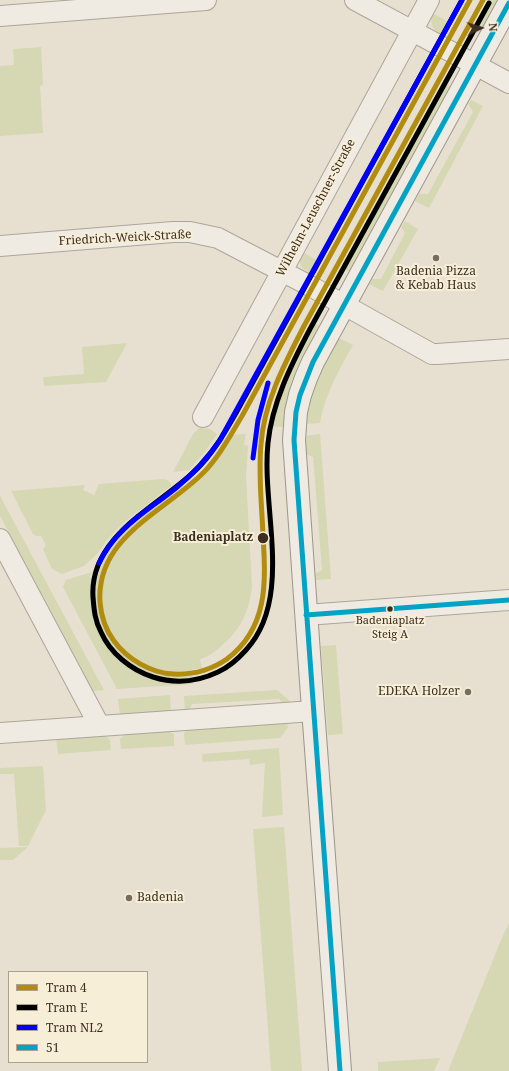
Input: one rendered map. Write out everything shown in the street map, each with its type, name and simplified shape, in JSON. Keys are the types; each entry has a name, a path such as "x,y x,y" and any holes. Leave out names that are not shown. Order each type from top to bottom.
{"street":[{"path":"0,16 206,0"},
{"path":"355,0 509,83"},
{"name":"Wilhelm-Leuschner-Straße","path":"204,417 429,0"},
{"path":"340,1071 294,440 296,412 306,378 344,304 509,2"},
{"name":"Friedrich-Weick-Straße","path":"0,246 173,232 190,232 218,238 344,304 432,354 509,349"},
{"path":"0,539 99,725"},
{"path":"306,615 509,600"},
{"path":"0,733 313,711"}],"green space":[{"path":"488,0 499,0 481,32 473,28"},
{"path":"432,13 451,23 444,37 433,27 431,21"},
{"path":"41,47 43,85 40,86 43,133 0,136 0,66 14,65 13,49"},
{"path":"443,82 452,87 350,272 341,267"},
{"path":"471,100 483,106 429,208 415,201 419,194 428,194 473,112 468,104"},
{"path":"405,221 418,229 383,291 369,284 373,279 381,279 405,233 401,227"},
{"path":"303,252 320,262 312,277 301,266 299,258"},
{"path":"311,322 320,326 298,366 291,386 283,427 268,426 275,399 284,375"},
{"path":"339,338 353,345 329,392 320,423 305,424 311,393 316,380"},
{"path":"127,343 106,382 44,386 43,377 84,374 82,347"},
{"path":"199,428 210,429 217,434 205,452 189,470 173,472 193,434"},
{"path":"246,434 244,445 248,446 246,477 252,586 249,605 242,621 233,635 226,642 210,655 200,659 202,668 191,670 193,684 117,689 63,587 66,580 92,572 90,578 97,579 108,551 126,529 197,476 228,435"},
{"path":"320,434 331,579 316,580 315,574 322,570 313,457 306,454 305,436"},
{"path":"163,479 168,480 171,486 123,523 108,539 97,554 84,566 62,574 52,569 43,549 46,545 41,536 36,536 33,534 11,491 85,485 83,490 94,495 99,484"},
{"path":"0,496 104,690 93,691 0,516"},
{"path":"336,645 343,734 328,735 321,646"},
{"path":"277,690 289,700 289,705 284,705 279,699 192,704 188,712 185,712 184,696"},
{"path":"170,695 171,712 120,715 118,699"},
{"path":"287,722 288,727 280,738 185,745 184,733 188,729"},
{"path":"167,731 174,734 174,746 121,749 120,739 125,734"},
{"path":"104,735 110,740 111,750 58,754 56,738"},
{"path":"279,748 283,815 262,817 265,763 250,765 249,759 203,762 202,754"},
{"path":"43,766 46,810 28,846 19,846 14,774 0,774 0,768"},
{"path":"284,827 302,1071 271,1071 253,829"},
{"path":"28,847 13,860 0,860 0,848"},
{"path":"509,923 509,1071 448,1071 501,940"},
{"path":"440,1058 434,1071 378,1071 378,1062"}],"tram line":[{"name":"E","path":"462,0 219,442 198,468 183,482 130,523 115,539 103,556 95,575 93,597 97,624 105,640 116,654 129,665 145,674 169,681 186,681 202,678 218,672 237,660 246,650 260,629 269,605 272,579 272,551 267,468 268,443 270,428 283,384 310,329 489,3"},
{"name":"NL2","path":"99,563 114,539 133,521 188,477 205,460 220,440 462,0"},
{"name":"4","path":"470,0 242,416 224,446 203,473 135,528 121,543 109,560 102,579 100,602 104,622 108,632 119,648 140,664 148,668 173,674 187,674 208,669 227,659 240,647 250,633 262,604 264,587 260,456 266,413 276,383 304,326 483,0"},
{"name":"NL2","path":"253,458 258,420 268,383"}],"transit line":[{"name":"51","path":"340,1071 294,440 296,412 300,395 313,362 509,3"},
{"name":"51","path":"306,615 509,600"}],"place":[{"name":"Badenia Pizza & Kebab Haus","path":"436,258"},
{"name":"Badeniaplatz","path":"263,538"},
{"name":"Badeniaplatz Steig A","path":"390,609"},
{"name":"EDEKA Holzer","path":"468,692"},
{"name":"Badenia","path":"129,898"}]}
